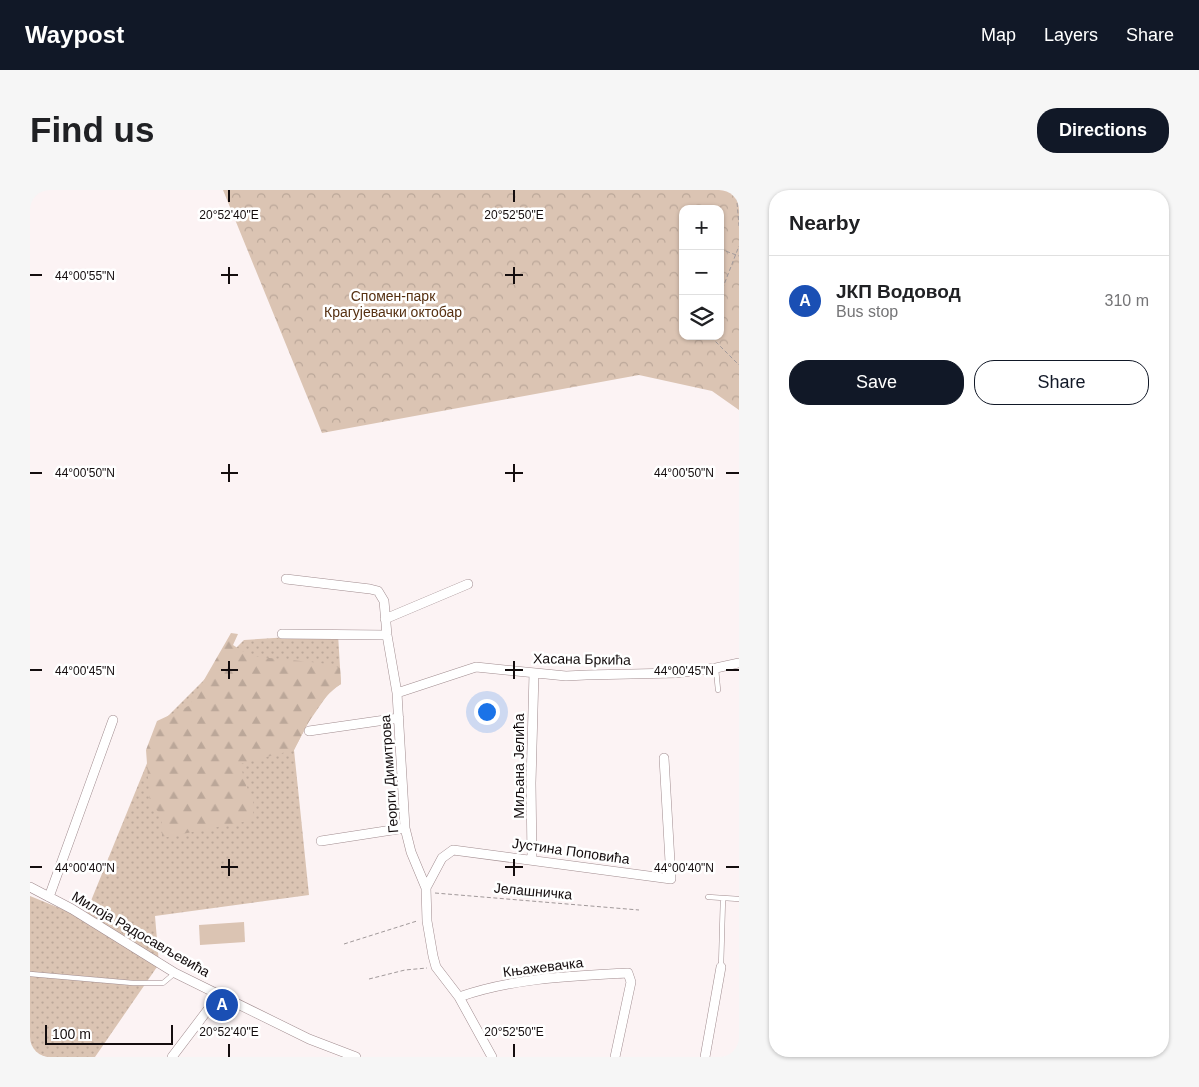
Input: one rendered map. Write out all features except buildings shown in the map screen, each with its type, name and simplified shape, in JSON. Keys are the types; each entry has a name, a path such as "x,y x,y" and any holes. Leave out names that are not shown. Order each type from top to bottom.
{"street":[{"name":"Георги Димитрова","path":"286,580 370,589 378,591 384,601 387,635 397,693 405,828 411,852 426,890 427,921 436,967 458,997 492,1057"},
{"path":"385,619 468,584"},
{"path":"282,634 387,635"},
{"name":"Хасана Бркића","path":"397,693 476,668 486,667 566,676 653,674 716,668 739,663"},
{"name":"Миљана Јелића","path":"532,859 531,783 534,673"},
{"path":"309,730 399,718"},
{"path":"49,897 113,720"},
{"name":"Јустина Поповића","path":"426,890 442,858 453,850 672,879 664,758"},
{"path":"321,840 405,828"},
{"name":"Милоја Радосављевића","path":"30,887 72,909 175,973 337,1054 356,1057"},
{"path":"705,1057 722,966"},
{"name":"Књажевачка","path":"458,997 479,990 554,978 628,973 631,982 615,1057"},
{"path":"172,1057 219,995"}],"lane":[{"path":"716,668 718,690"},
{"path":"708,898 739,898"},
{"path":"722,966 723,898"},
{"path":"30,974 133,984 163,983 175,973"}],"path":[{"path":"736,190 739,226"},
{"path":"724,285 739,246"},
{"path":"723,250 739,256"},
{"path":"715,340 739,365"},
{"name":"Јелашничка","path":"426,890 639,910"},
{"path":"344,944 418,920 427,921"},
{"path":"369,979 405,970 436,967"}],"green space":[{"name":"Спомен-парк Крагујевачки октобар","path":"223,190 739,190 739,410 712,391 639,375 322,433"},
{"path":"231,633 238,634 233,645 250,656 321,663 340,668 341,684 320,705 294,750 240,764 253,801 253,820 162,838 162,815 150,804 146,750 157,721 189,706"},
{"path":"338,634 341,684 330,691 308,723 294,750 309,895 155,916 159,964 95,1057 30,1057 30,896 84,918 165,719 244,640"},
{"path":"244,922 245,942 200,945 199,925"}],"place":[{"name":"ЈКП Водовод","path":"222,1005"}]}
